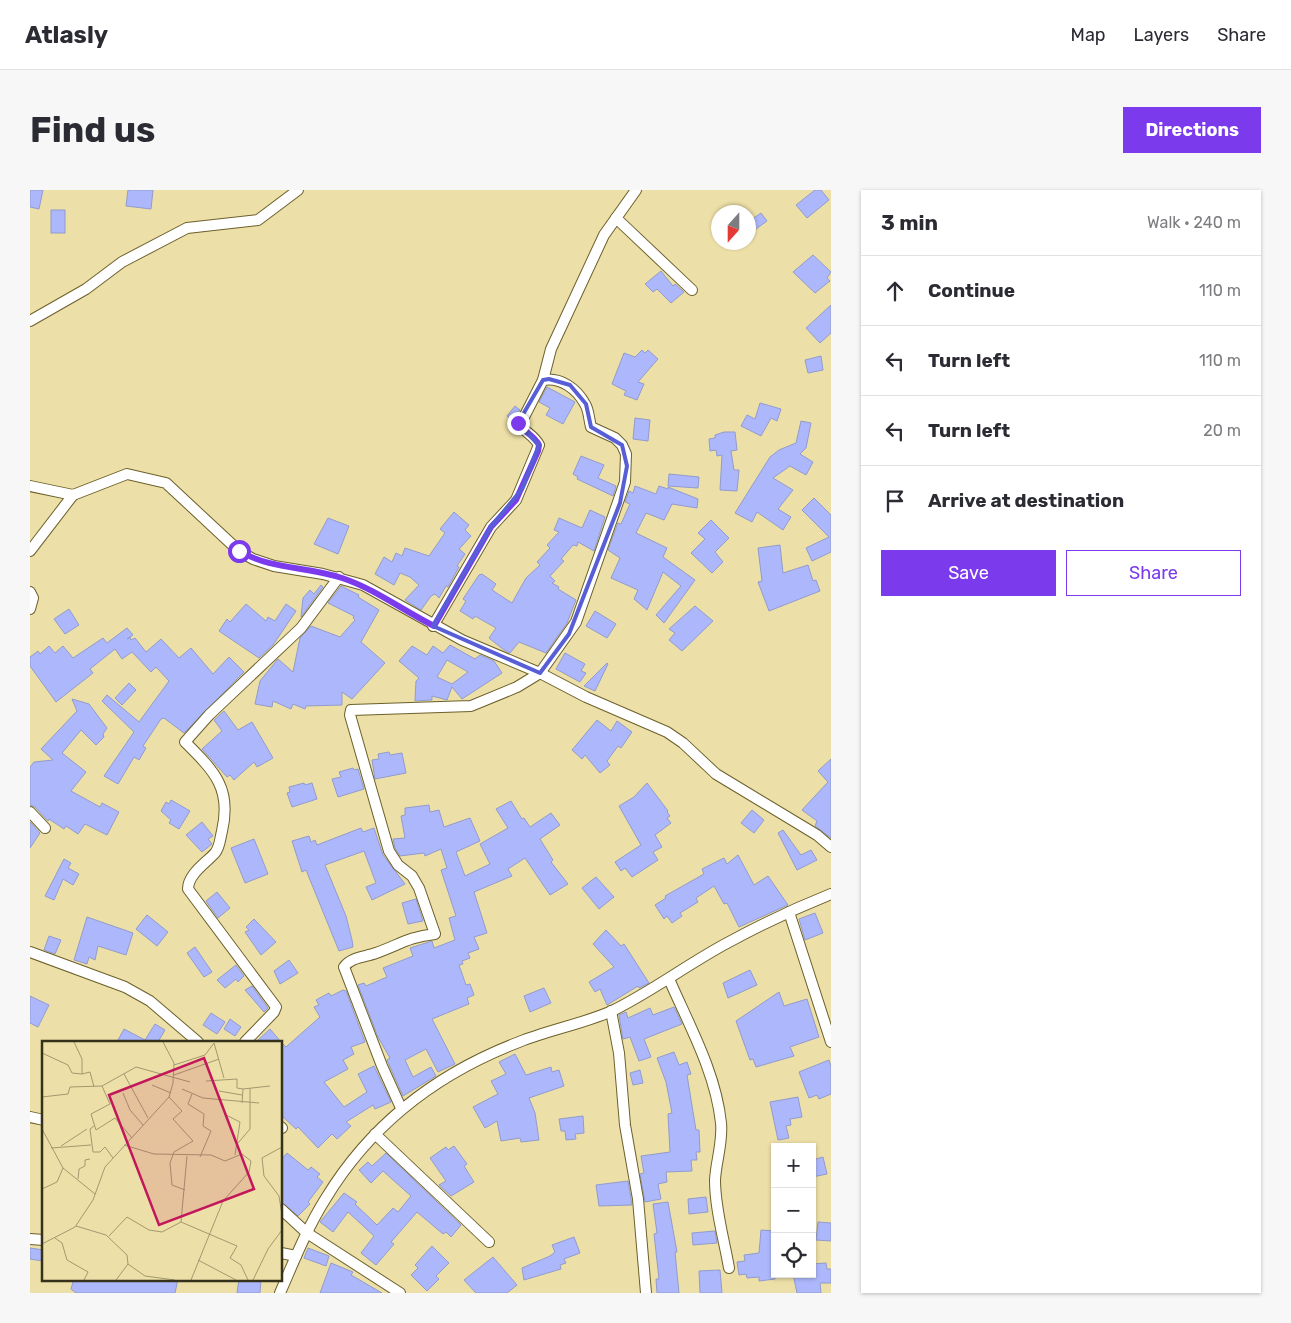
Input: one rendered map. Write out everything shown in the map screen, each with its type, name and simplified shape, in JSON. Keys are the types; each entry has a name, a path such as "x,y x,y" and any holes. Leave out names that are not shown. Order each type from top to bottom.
{"street":[{"path":"30,321 86,289 122,262 186,228 258,220 298,190"},
{"path":"434,626 491,527 516,500 522,489 539,445 535,437 522,430 518,423 523,418 543,380 551,349 604,235 636,190"},
{"path":"616,218 692,290"},
{"path":"401,1108 382,1066 344,967 348,962 376,953 395,944 418,936 435,934 419,888 412,876 398,865 389,851 350,716 351,710 471,706 517,688 540,673 576,622 620,503 627,466 622,445 615,438 591,427 586,404 570,385 549,379 543,380"},
{"path":"30,551 73,495 127,474 166,483 239,551 253,559 274,566 339,577 383,596 462,640 540,673 586,697 667,732 683,742 716,774 817,835 831,847"},
{"path":"30,486 73,495"},
{"path":"246,1041 274,1012 276,1007 188,889 190,878 218,847 226,815 226,800 215,775 210,770 210,766 185,742 209,715 301,628 339,577"},
{"path":"30,592 33,598 30,609"},
{"path":"30,812 45,828"},
{"path":"280,1293 307,1233 326,1198 351,1162 401,1108 440,1082 489,1055 518,1042 611,1011 669,980 728,942 831,894"},
{"path":"789,912 831,1042"},
{"path":"30,952 125,987 156,1006 197,1041"},
{"path":"669,980 708,1070 721,1122 722,1133 715,1181 729,1268"},
{"path":"611,1011 619,1053 625,1125 638,1199 646,1293"},
{"path":"375,1134 489,1242"},
{"path":"282,1210 307,1233 400,1293"},
{"path":"282,1253 296,1256"}],"highlighted area":[{"path":"549,379 570,385 586,404 591,427 622,445 627,466 620,503 569,634 540,673 433,626 491,527 522,489 539,445 518,423 543,380"}],"building":[{"path":"30,190 43,190 39,209 30,207"},
{"path":"128,190 153,190 151,209 126,206"},
{"path":"815,190 821,190 829,200 807,218 796,205"},
{"path":"51,210 65,210 65,233 51,233"},
{"path":"761,213 767,221 756,229 756,216"},
{"path":"813,255 831,272 827,278 830,281 815,293 793,272"},
{"path":"661,271 673,286 675,284 684,292 671,303 657,289 653,292 645,284"},
{"path":"831,305 831,333 820,343 806,328"},
{"path":"642,350 645,353 648,350 658,359 638,382 644,384 637,400 624,395 626,391 612,384 624,353 635,357"},
{"path":"821,356 823,370 808,373 805,360"},
{"path":"547,387 575,402 563,424 546,415 550,408 539,402"},
{"path":"760,403 781,409 777,421 771,418 761,436 741,426 747,415 755,419"},
{"path":"515,406 520,410 512,420 507,416"},
{"path":"635,418 650,420 648,441 633,439"},
{"path":"801,421 811,423 806,448 800,454 813,462 806,475 790,466 773,478 793,490 778,509 791,517 783,530 757,512 752,522 735,513 770,457 779,450 796,443"},
{"path":"724,432 735,432 737,450 731,451 734,470 739,470 737,491 720,490 722,455 717,456 716,450 710,451 709,439 715,438 715,435"},
{"path":"581,456 604,465 598,478 616,486 613,496 577,479 578,477 573,474"},
{"path":"669,474 699,477 698,488 668,486"},
{"path":"635,486 656,494 659,486 668,489 668,487 698,499 697,508 672,504 664,520 646,513 636,533 667,548 663,557 695,580 664,623 656,615 681,586 663,572 647,610 634,599 638,590 611,578 620,558 608,550 618,523 621,524 630,504 625,502 629,491 633,493"},
{"path":"814,498 831,515 831,552 812,561 806,548 829,537 802,510"},
{"path":"590,510 605,517 594,551 578,542 577,546 573,545 561,559 564,561 550,576 555,581 552,583 559,587 558,589 576,600 567,623 546,653 519,642 510,653 489,638 496,628 475,616 473,619 460,611 466,601 463,599 479,575 482,574 496,584 492,590 512,603 526,578 540,565 537,562 550,548 547,545 559,532 554,530 559,518 582,528"},
{"path":"454,512 469,525 465,530 471,536 459,549 465,554 457,566 459,567 448,587 446,586 439,598 435,594 431,596 421,610 405,600 419,585 410,577 400,573 394,585 375,574 384,557 392,562 396,553 402,556 405,548 429,556 445,533 440,529"},
{"path":"328,518 349,526 338,554 314,544"},
{"path":"711,520 729,538 715,552 723,562 712,573 691,553 705,539 698,533"},
{"path":"780,545 783,573 808,565 813,581 816,580 820,591 769,611 758,582 762,581 758,548"},
{"path":"321,585 323,587 301,617 303,598 310,590 314,594"},
{"path":"341,586 359,595 358,597 379,610 361,642 385,663 352,699 342,692 342,705 306,706 305,709 293,704 291,709 273,701 272,707 255,704 260,681 278,659 293,672 300,638 311,626 340,637 355,620 354,616 328,603"},
{"path":"246,604 266,621 268,617 275,621 286,604 296,611 273,645 259,658 219,631 227,619 230,622"},
{"path":"695,606 713,621 682,651 669,640 675,633 669,629"},
{"path":"69,609 79,625 65,634 54,619"},
{"path":"595,611 616,624 607,638 586,626"},
{"path":"127,628 133,635 130,637 131,640 135,638 146,652 161,639 179,658 191,648 213,674 229,657 244,672 184,733 164,718 161,719 143,746 146,748 139,760 134,757 118,784 104,776 134,732 102,701 107,695 139,722 169,681 156,667 151,672 132,652 122,659 115,649 90,669 93,673 56,702 30,666 30,657 38,651 40,654 49,646 55,653 63,646 73,658 103,638 107,643"},
{"path":"450,645 475,659 480,655 494,661 502,673 462,699 452,687 447,700 432,696 432,700 415,701 416,681 419,678 399,661 412,646 427,655 433,646 443,653","holes":["447,660 468,672 452,684 437,677"]},
{"path":"565,653 585,664 581,671 586,673 580,682 556,669"},
{"path":"607,663 595,691 584,686"},
{"path":"129,683 136,690 122,705 115,698"},
{"path":"72,699 89,704 107,728 103,734 104,737 96,745 81,730 62,753 86,772 71,791 100,807 102,803 119,812 107,835 85,824 78,834 66,826 64,829 49,819 48,821 35,807 30,805 30,767 34,762 53,760 41,749 77,711"},
{"path":"224,711 238,730 252,722 273,758 257,767 254,762 234,780 230,775 227,777 202,749 222,731 214,720"},
{"path":"597,720 611,731 617,721 632,732 621,748 618,746 607,761 610,765 600,773 585,755 582,759 572,750"},
{"path":"389,752 390,755 402,753 406,773 375,779 372,760 379,759 378,754"},
{"path":"831,759 831,838 815,826 817,821 802,810 828,782 818,771"},
{"path":"353,768 354,770 358,769 364,789 338,797 332,779 341,777 339,772"},
{"path":"304,783 305,785 312,783 317,799 292,807 287,793 290,792 289,787"},
{"path":"647,783 668,811 670,816 667,818 671,823 655,835 662,847 653,852 658,860 632,877 625,868 621,871 615,862 641,845 619,806 634,797"},
{"path":"171,800 190,811 179,829 169,823 171,820 161,811 166,802 169,804"},
{"path":"511,801 522,819 524,818 530,827 551,813 560,825 540,839 553,860 551,862 568,884 550,895 525,858 508,869 512,876 474,892 487,933 474,937 479,949 468,953 470,958 462,961 463,964 459,965 466,985 470,984 474,995 467,998 469,1004 432,1019 455,1064 438,1072 426,1049 405,1060 413,1077 431,1067 436,1076 403,1096 387,1060 390,1058 378,1037 358,985 364,983 366,986 387,977 383,968 413,956 410,948 432,941 434,948 455,940 449,918 456,916 441,870 447,868 441,849 425,856 424,853 400,856 395,848 393,839 405,838 401,816 405,815 405,808 429,805 430,812 439,810 444,827 470,818 480,841 456,852 465,876 490,864 480,844 508,828 496,809"},
{"path":"752,810 764,820 754,833 741,823"},
{"path":"30,822 40,833 30,848"},
{"path":"202,822 213,836 208,839 212,844 202,852 186,835"},
{"path":"361,828 363,832 374,828 383,855 405,884 372,900 366,887 376,883 364,851 325,865 346,916 352,940 353,947 339,951 306,870 302,872 292,841 309,836 311,842 315,840 317,845"},
{"path":"783,830 801,855 811,850 817,860 797,870 778,833"},
{"path":"254,839 268,874 245,883 231,848"},
{"path":"738,855 754,885 768,876 788,905 739,927 727,903 724,904 714,886 696,898 698,902 680,913 682,916 672,923 667,916 664,919 655,905 666,898 665,896 704,874 702,869 724,858 727,864"},
{"path":"64,859 71,863 68,868 79,874 73,885 63,879 54,900 45,896"},
{"path":"596,877 614,897 599,909 582,888"},
{"path":"217,892 230,908 218,918 206,901"},
{"path":"416,899 423,921 408,924 402,903"},
{"path":"815,913 823,933 805,940 799,919"},
{"path":"147,915 168,932 157,946 136,929"},
{"path":"87,917 133,933 126,955 98,946 95,960 89,957 87,964 74,960"},
{"path":"254,919 276,942 261,955 245,932 249,930 246,927"},
{"path":"606,930 621,946 624,944 649,983 639,988 638,986 607,1005 600,989 595,992 589,982 614,967 593,944"},
{"path":"49,936 61,940 55,954 44,950"},
{"path":"195,947 212,972 204,977 187,953"},
{"path":"289,960 298,973 280,984 274,971"},
{"path":"236,965 244,976 238,982 236,979 225,988 217,980"},
{"path":"750,970 757,985 728,998 723,983"},
{"path":"252,986 268,1008 264,1012 245,990"},
{"path":"544,988 551,1003 530,1012 524,996"},
{"path":"343,990 346,991 365,1042 351,1047 354,1054 343,1060 348,1069 324,1082 344,1107 367,1092 358,1074 374,1066 391,1102 375,1109 373,1105 346,1122 351,1126 337,1139 332,1134 318,1148 298,1127 296,1129 282,1116 282,1043 286,1047 320,1017 314,1007 319,1005 316,1000 329,993 331,996"},
{"path":"779,992 784,1006 807,999 819,1037 790,1047 794,1056 756,1067 753,1059 750,1060 736,1021"},
{"path":"30,996 49,1005 38,1027 30,1023"},
{"path":"674,1007 682,1024 644,1039 651,1057 639,1061 630,1037 623,1039 619,1015 626,1012 628,1018 650,1008 653,1015"},
{"path":"211,1013 225,1022 217,1034 203,1025"},
{"path":"230,1019 241,1027 235,1036 224,1029"},
{"path":"155,1024 165,1030 159,1041 118,1041 124,1029 145,1040"},
{"path":"270,1029 280,1041 257,1041"},
{"path":"674,1052 679,1065 687,1062 691,1074 687,1075 696,1130 699,1130 700,1152 696,1152 697,1160 691,1160 692,1171 666,1172 667,1182 658,1184 661,1199 645,1202 640,1174 644,1173 641,1156 670,1152 668,1114 672,1113 666,1082 657,1058"},
{"path":"515,1054 526,1075 551,1067 552,1072 559,1070 564,1086 529,1098 535,1113 539,1140 521,1142 520,1138 501,1141 497,1121 485,1128 473,1107 498,1094 491,1081 506,1074 499,1062"},
{"path":"829,1060 831,1066 831,1094 819,1099 817,1095 809,1098 799,1072"},
{"path":"640,1070 643,1083 633,1085 630,1073"},
{"path":"798,1097 802,1117 790,1119 791,1125 786,1126 789,1138 778,1140 770,1102"},
{"path":"583,1116 584,1133 575,1134 576,1139 566,1140 565,1131 561,1131 559,1119"},
{"path":"454,1146 467,1164 464,1166 474,1182 451,1196 439,1185 446,1181 430,1158 446,1147 448,1150"},
{"path":"287,1153 308,1170 311,1167 320,1174 317,1177 323,1182 308,1202 310,1204 298,1216 282,1203 282,1159"},
{"path":"386,1153 461,1225 451,1237 446,1232 443,1234 417,1212 391,1242 394,1244 376,1265 361,1253 374,1236 348,1212 333,1232 320,1222 344,1193 357,1202 355,1204 377,1225 393,1208 398,1212 411,1196 383,1171 371,1183 359,1170 368,1162 372,1166"},
{"path":"823,1157 827,1174 816,1176 816,1159"},
{"path":"628,1181 632,1205 599,1206 596,1185"},
{"path":"706,1197 708,1212 689,1214 688,1199"},
{"path":"668,1202 677,1252 675,1252 679,1293 657,1293 656,1279 659,1279 654,1234 657,1233 653,1204"},
{"path":"818,1222 831,1223 831,1241 816,1240"},
{"path":"761,1230 771,1231 771,1278 775,1279 759,1281 759,1277 747,1278 746,1274 739,1275 737,1262 745,1261 744,1255 759,1253"},
{"path":"715,1231 717,1243 693,1245 692,1233"},
{"path":"574,1237 580,1253 564,1259 566,1263 560,1265 561,1269 524,1280 522,1268 550,1256 555,1252 552,1245"},
{"path":"432,1246 449,1263 436,1276 439,1279 427,1291 411,1275 418,1268 415,1265"},
{"path":"30,1248 42,1250 42,1261 30,1259"},
{"path":"308,1248 329,1256 326,1266 304,1258"},
{"path":"493,1257 517,1285 507,1293 476,1293 464,1280"},
{"path":"331,1263 353,1272 351,1275 382,1293 320,1293"},
{"path":"826,1263 827,1269 831,1269 831,1283 820,1283 821,1293 797,1293 794,1278 816,1278 816,1264"},
{"path":"720,1270 722,1293 700,1293 699,1271"},
{"path":"74,1280 178,1280 175,1293 76,1293 71,1289"},
{"path":"239,1280 261,1280 260,1293 237,1293"}],"route":[{"path":"239,551 253,559 274,566 339,577 363,585 434,626 491,527 516,500 538,451 539,445 535,437 522,430 518,423"}]}
